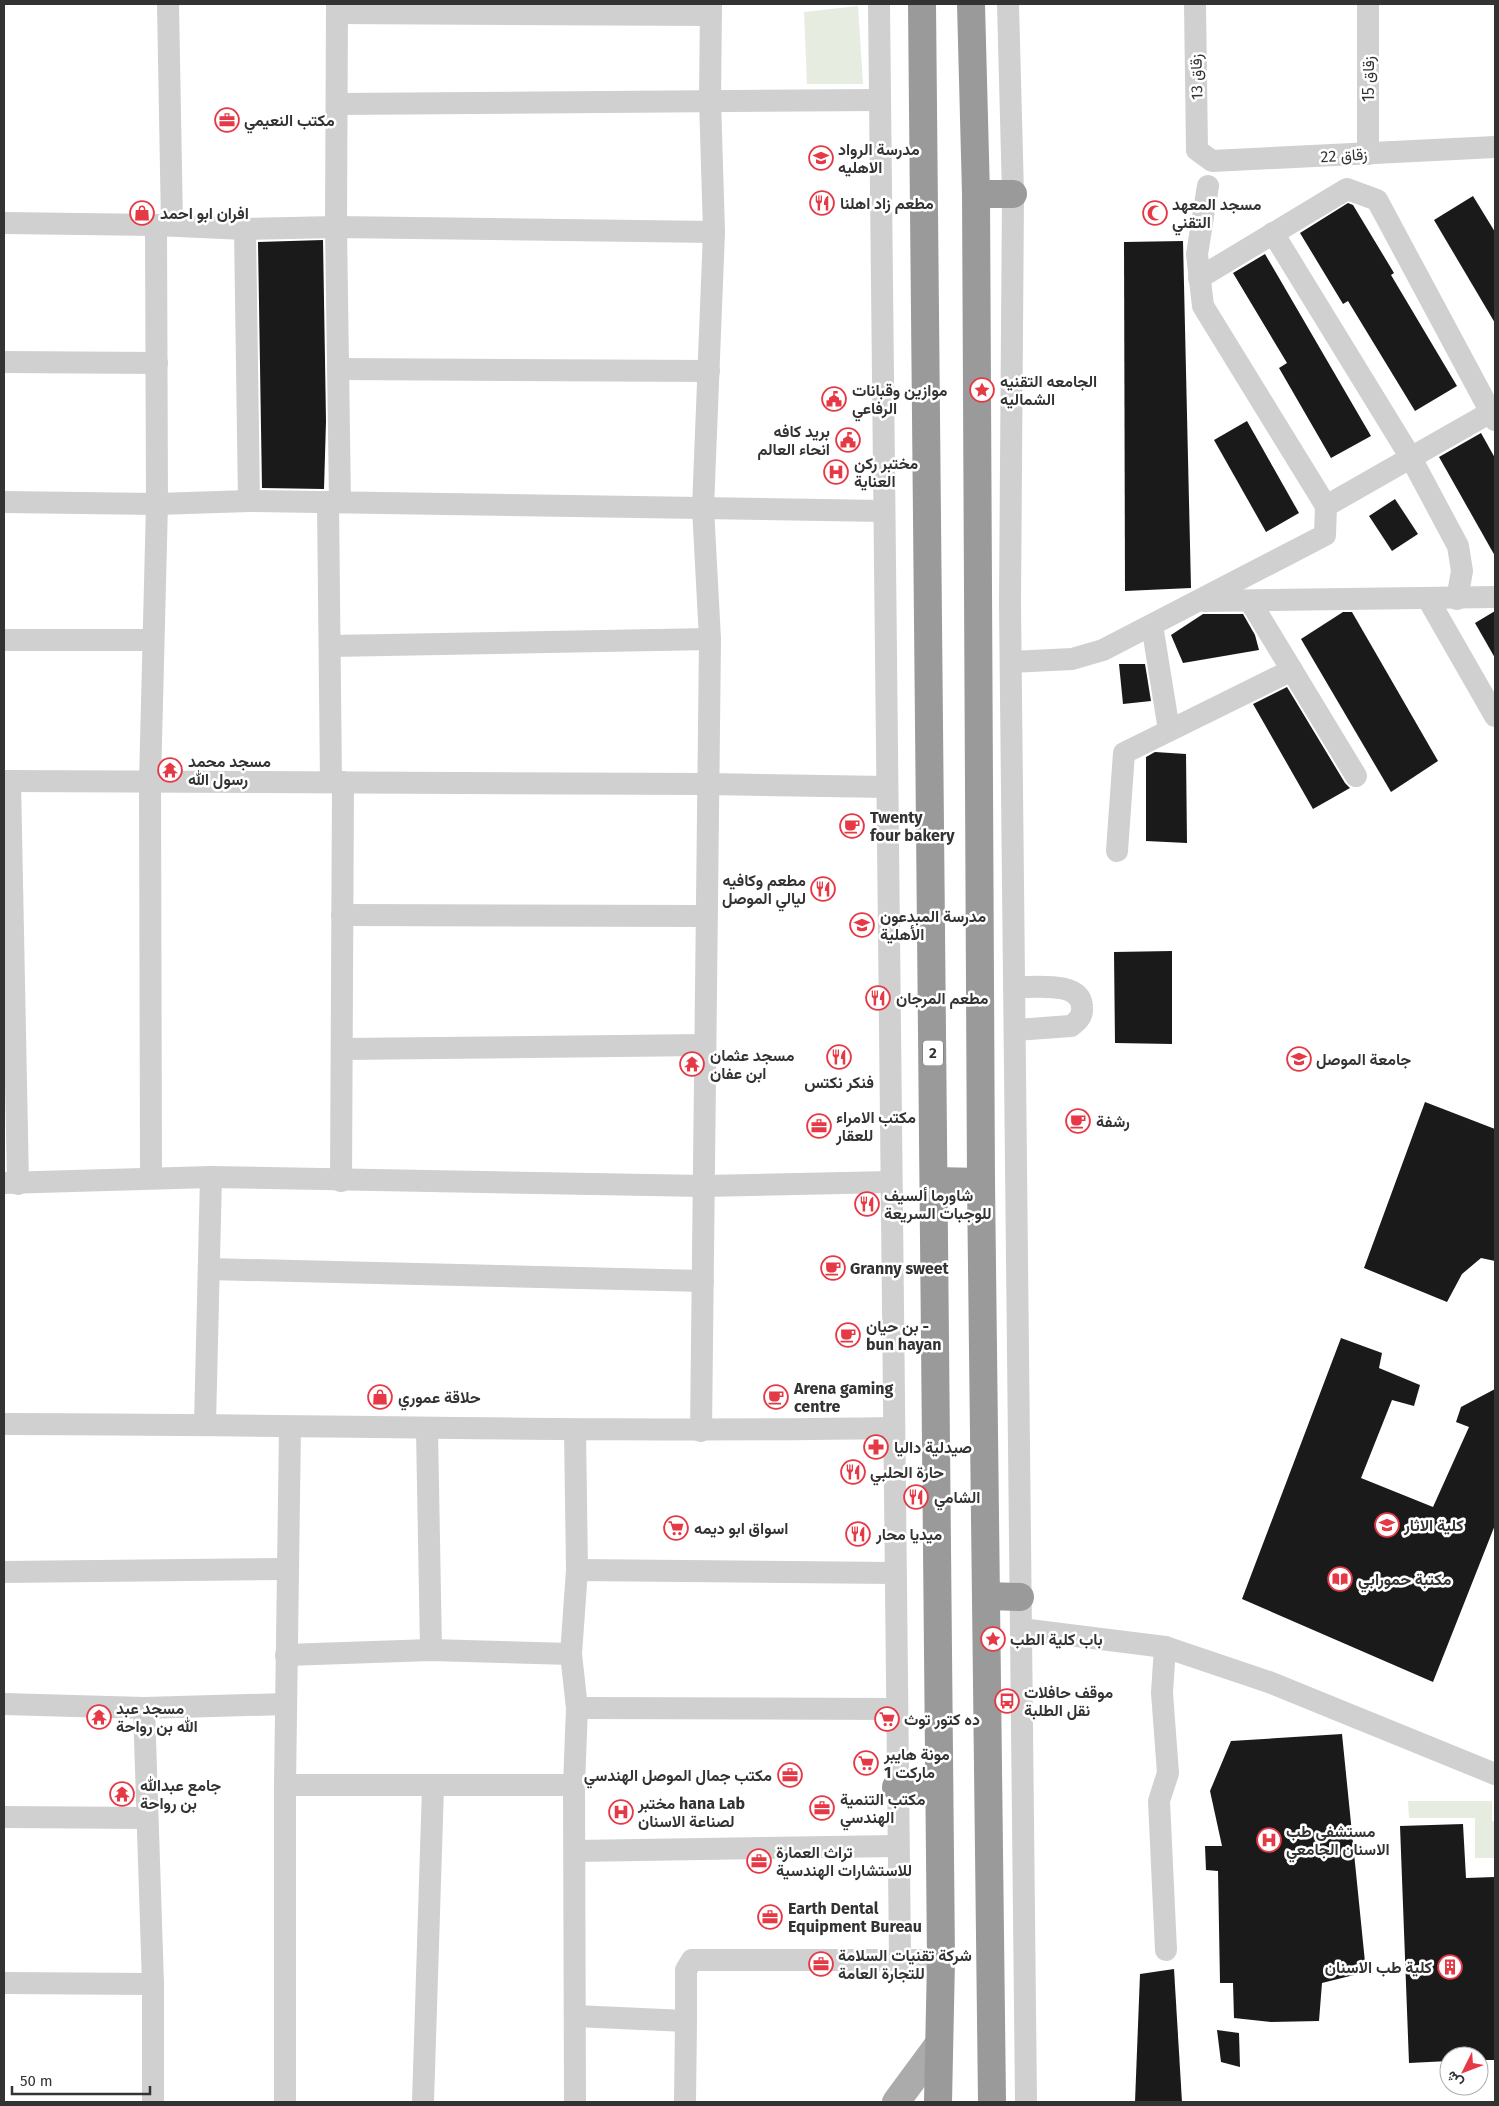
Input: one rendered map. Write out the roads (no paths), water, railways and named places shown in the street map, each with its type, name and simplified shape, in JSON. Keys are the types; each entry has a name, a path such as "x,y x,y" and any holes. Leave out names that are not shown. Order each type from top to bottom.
{"highway":[{"name":"2","path":"922,4 935,1180 941,1960 938,2102"},
{"path":"971,4 976,194 981,1182 992,2102"},
{"path":"976,194 1013,194"},
{"path":"935,1180 981,1182"},
{"path":"987,1596 1020,1597"},
{"path":"896,1787 939,1787"}],"main road":[{"path":"896,2102 938,2046"}],"street":[{"path":"151,1178 150,782 157,504 157,363 164,225 168,4"},
{"path":"879,4 896,1787 900,1959"},
{"path":"1008,4 1013,194 1011,662 1026,2102"},
{"name":"زقاق 13","path":"1195,4 1196,150"},
{"name":"زقاق 15","path":"1368,4 1368,154"},
{"path":"341,1181 342,915 331,646 338,369 336,227 337,8 711,10 710,100 714,232 710,371 703,508 710,640 701,1431"},
{"path":"337,104 880,100"},
{"name":"زقاق 22","path":"1196,150 1212,161 1495,147"},
{"path":"1011,662 1072,659 1103,650 1201,601 1325,535 1326,506 1203,306 1197,254 1208,186"},
{"path":"1199,278 1347,189 1377,200 1493,416 1411,458 1326,506"},
{"path":"4,223 164,225 245,229 336,227 714,232"},
{"path":"245,229 249,501"},
{"path":"1273,233 1411,458 1458,546 1462,570 1457,599"},
{"path":"4,362 157,363"},
{"path":"338,369 710,371"},
{"path":"4,502 157,504 249,501 884,511"},
{"path":"1201,601 1495,597"},
{"path":"1428,599 1495,716"},
{"path":"1250,600 1356,776"},
{"path":"1152,625 1169,730"},
{"path":"4,640 153,640"},
{"path":"331,646 710,640"},
{"path":"1116,851 1124,752 1292,670"},
{"path":"887,787 708,784 7,781 11,1184 210,1177 341,1181 704,1186 890,1182"},
{"path":"342,915 706,916"},
{"path":"1014,987 1068,989 1080,998 1082,1006 1081,1014 1071,1026 1014,1030"},
{"path":"342,1049 705,1045"},
{"path":"206,1424 210,1177"},
{"path":"209,1269 703,1281"},
{"path":"4,1424 206,1424 427,1430 701,1431 893,1428"},
{"path":"285,2102 284,1785 290,1427"},
{"path":"427,1430 431,1650"},
{"path":"575,1430 577,1570 571,1654 576,1708 574,1785 576,1851 575,2102"},
{"path":"4,1572 287,1569"},
{"path":"577,1570 894,1573"},
{"path":"1021,1629 1165,1647 1269,1682 1495,1774"},
{"path":"1165,1647 1162,1693 1168,1774 1159,1801 1166,1950"},
{"path":"286,1655 431,1650 571,1654"},
{"path":"4,1704 144,1708 286,1704"},
{"path":"144,1708 152,1984 153,2102"},
{"path":"576,1708 896,1709"},
{"path":"284,1785 433,1787 574,1785"},
{"path":"423,2102 433,1787"},
{"path":"4,1817 147,1818"},
{"path":"576,1851 897,1846"},
{"path":"685,2102 686,1970 692,1960 941,1960"},
{"path":"4,1983 152,1984"},
{"path":"575,2016 686,2022"}],"place":[{"name":"مكتب النعيمي","path":"227,120"},
{"name":"مدرسة الرواد الاهليه","path":"821,158"},
{"name":"مطعم زاد اهلنا","path":"822,203"},
{"name":"افران ابو احمد","path":"142,213"},
{"name":"مسجد المعهد التقني","path":"1155,213"},
{"name":"الجامعه التقنيه الشماليه","path":"982,390"},
{"name":"موازين وقبانات الرفاعي","path":"834,399"},
{"name":"بريد كافه انحاء العالم","path":"848,440"},
{"name":"مختبر ركن العناية","path":"836,472"},
{"name":"مسجد محمد رسول الله","path":"170,770"},
{"name":"Twenty four bakery","path":"852,826"},
{"name":"مطعم وكافيه ليالي الموصل","path":"823,889"},
{"name":"مدرسة المبدعون الأهلية","path":"862,925"},
{"name":"مطعم المرجان","path":"878,998"},
{"name":"فنكر نكتس","path":"839,1057"},
{"name":"جامعة الموصل","path":"1299,1059"},
{"name":"مسجد عثمان ابن عفان","path":"692,1064"},
{"name":"رشفة","path":"1078,1121"},
{"name":"مكتب الامراء للعقار","path":"819,1126"},
{"name":"شاورما ألسيف للوجبات السريعة","path":"867,1204"},
{"name":"Granny sweet","path":"833,1268"},
{"name":"بن حيان - bun hayan","path":"848,1335"},
{"name":"حلاقة عموري","path":"380,1397"},
{"name":"Arena gaming centre","path":"776,1397"},
{"name":"صيدلية داليا","path":"876,1447"},
{"name":"حارة الحلبي","path":"853,1472"},
{"name":"الشامي","path":"916,1497"},
{"name":"كلية الاثار","path":"1387,1525"},
{"name":"اسواق ابو ديمه","path":"676,1528"},
{"name":"ميديا محار","path":"858,1534"},
{"name":"مكتبة حمورابي","path":"1340,1579"},
{"name":"باب كلية الطب","path":"993,1639"},
{"name":"موقف حافلات نقل الطلبة","path":"1007,1701"},
{"name":"مسجد عبد الله بن رواحة","path":"99,1717"},
{"name":"ده كتور توث","path":"887,1719"},
{"name":"مونة هايبر ماركت 1","path":"866,1763"},
{"name":"مكتب جمال الموصل الهندسي","path":"790,1775"},
{"name":"جامع عبدالله بن رواحة","path":"122,1794"},
{"name":"مكتب التنمية الهندسي","path":"822,1808"},
{"name":"مختبر hana Lab لصناعة الاسنان","path":"621,1812"},
{"name":"مستشفى طب الاسنان الجامعي","path":"1269,1840"},
{"name":"تراث العمارة للاستشارات الهندسية","path":"759,1861"},
{"name":"Earth Dental Equipment Bureau","path":"770,1917"},
{"name":"شركة تقنيات السلامة للتجارة العامة","path":"821,1964"},
{"name":"كلية طب الاسنان","path":"1450,1967"}]}
